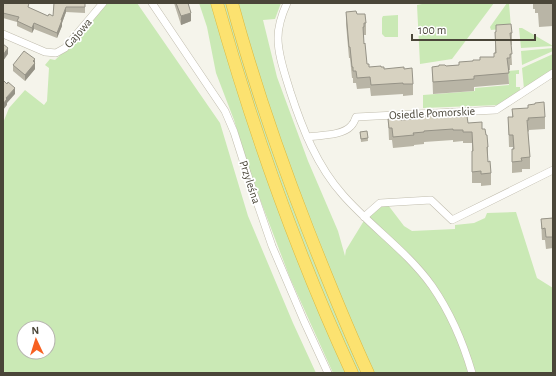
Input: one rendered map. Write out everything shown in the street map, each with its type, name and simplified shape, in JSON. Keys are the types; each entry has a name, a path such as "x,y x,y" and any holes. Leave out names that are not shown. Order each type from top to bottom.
{"highway":[{"path":"218,3 248,104 281,201 309,274 352,373"},
{"path":"232,3 279,153 323,268 368,373"}],"street":[{"name":"Gajowa","path":"3,34 44,52 56,53 65,48 103,3"},
{"name":"Przyleśna","path":"152,3 221,105 229,120 272,246 328,373"},
{"path":"287,3 279,27 279,50 284,72 307,137 316,157 341,194 401,250 431,285 457,329 467,354 472,373"},
{"name":"Osiedle Pomorskie","path":"307,137 343,131 352,126 356,117 496,110 553,73"},
{"path":"364,217 380,203 431,200 452,220 553,170"}],"green space":[{"path":"107,3 137,3 220,123 248,216 293,323 316,373 3,373 3,123 9,108 25,90 44,105 47,101 49,68 45,65 50,59 55,60 71,45"},
{"path":"199,3 281,3 275,19 263,20 277,77 308,161 338,231 345,256 346,250 365,219 378,208 388,205 404,226 412,231 455,229 455,225 474,223 485,218 487,213 516,212 537,278 553,288 553,373 333,373 290,278 250,173 234,120 216,73 207,27"},
{"path":"422,3 494,3 452,59 420,64 417,5"},
{"path":"507,3 509,3 511,28 491,30 490,27"},
{"path":"398,15 398,37 385,37 382,34 383,16"},
{"path":"519,28 522,28 553,46 521,48"},
{"path":"553,48 553,51 522,65 521,51"},
{"path":"553,54 553,70 524,89 522,68"},
{"path":"519,70 519,74 516,74 516,87 520,87 520,90 500,105 423,108 423,95 475,91 475,88 509,85 508,71"}],"building":[{"path":"3,3 29,3 28,7 48,16 49,14 53,16 54,3 85,3 85,7 66,7 57,33 34,23 32,28 17,21 19,17 3,13"},
{"path":"176,3 188,3 191,13 181,16"},
{"path":"356,11 357,14 365,14 366,23 364,23 363,27 364,44 365,43 367,64 369,64 369,67 381,66 384,67 384,69 404,67 404,69 412,68 413,84 403,83 371,85 370,77 357,78 356,71 353,71 352,67 346,12"},
{"path":"511,24 512,33 510,33 512,54 510,54 510,58 507,58 509,73 474,76 474,79 433,82 432,67 439,65 459,65 459,62 480,60 480,57 494,57 494,53 496,53 496,25"},
{"path":"3,44 8,48 3,55"},
{"path":"24,51 35,59 33,61 35,63 25,75 13,65"},
{"path":"3,80 15,88 3,104"},
{"path":"544,102 545,117 528,118 529,120 527,120 530,157 521,158 522,161 512,162 512,149 514,149 513,135 509,135 508,117 513,117 512,109 528,108 528,105"},
{"path":"452,114 467,116 468,123 482,122 482,129 485,129 487,135 488,162 490,161 491,173 481,174 481,171 472,172 472,132 463,132 463,130 453,129 424,131 413,133 414,135 393,137 392,128 389,128 388,119 416,119 422,116"},
{"path":"367,131 368,138 361,139 360,132"},
{"path":"553,218 553,237 546,237 545,228 542,229 541,219"}]}
